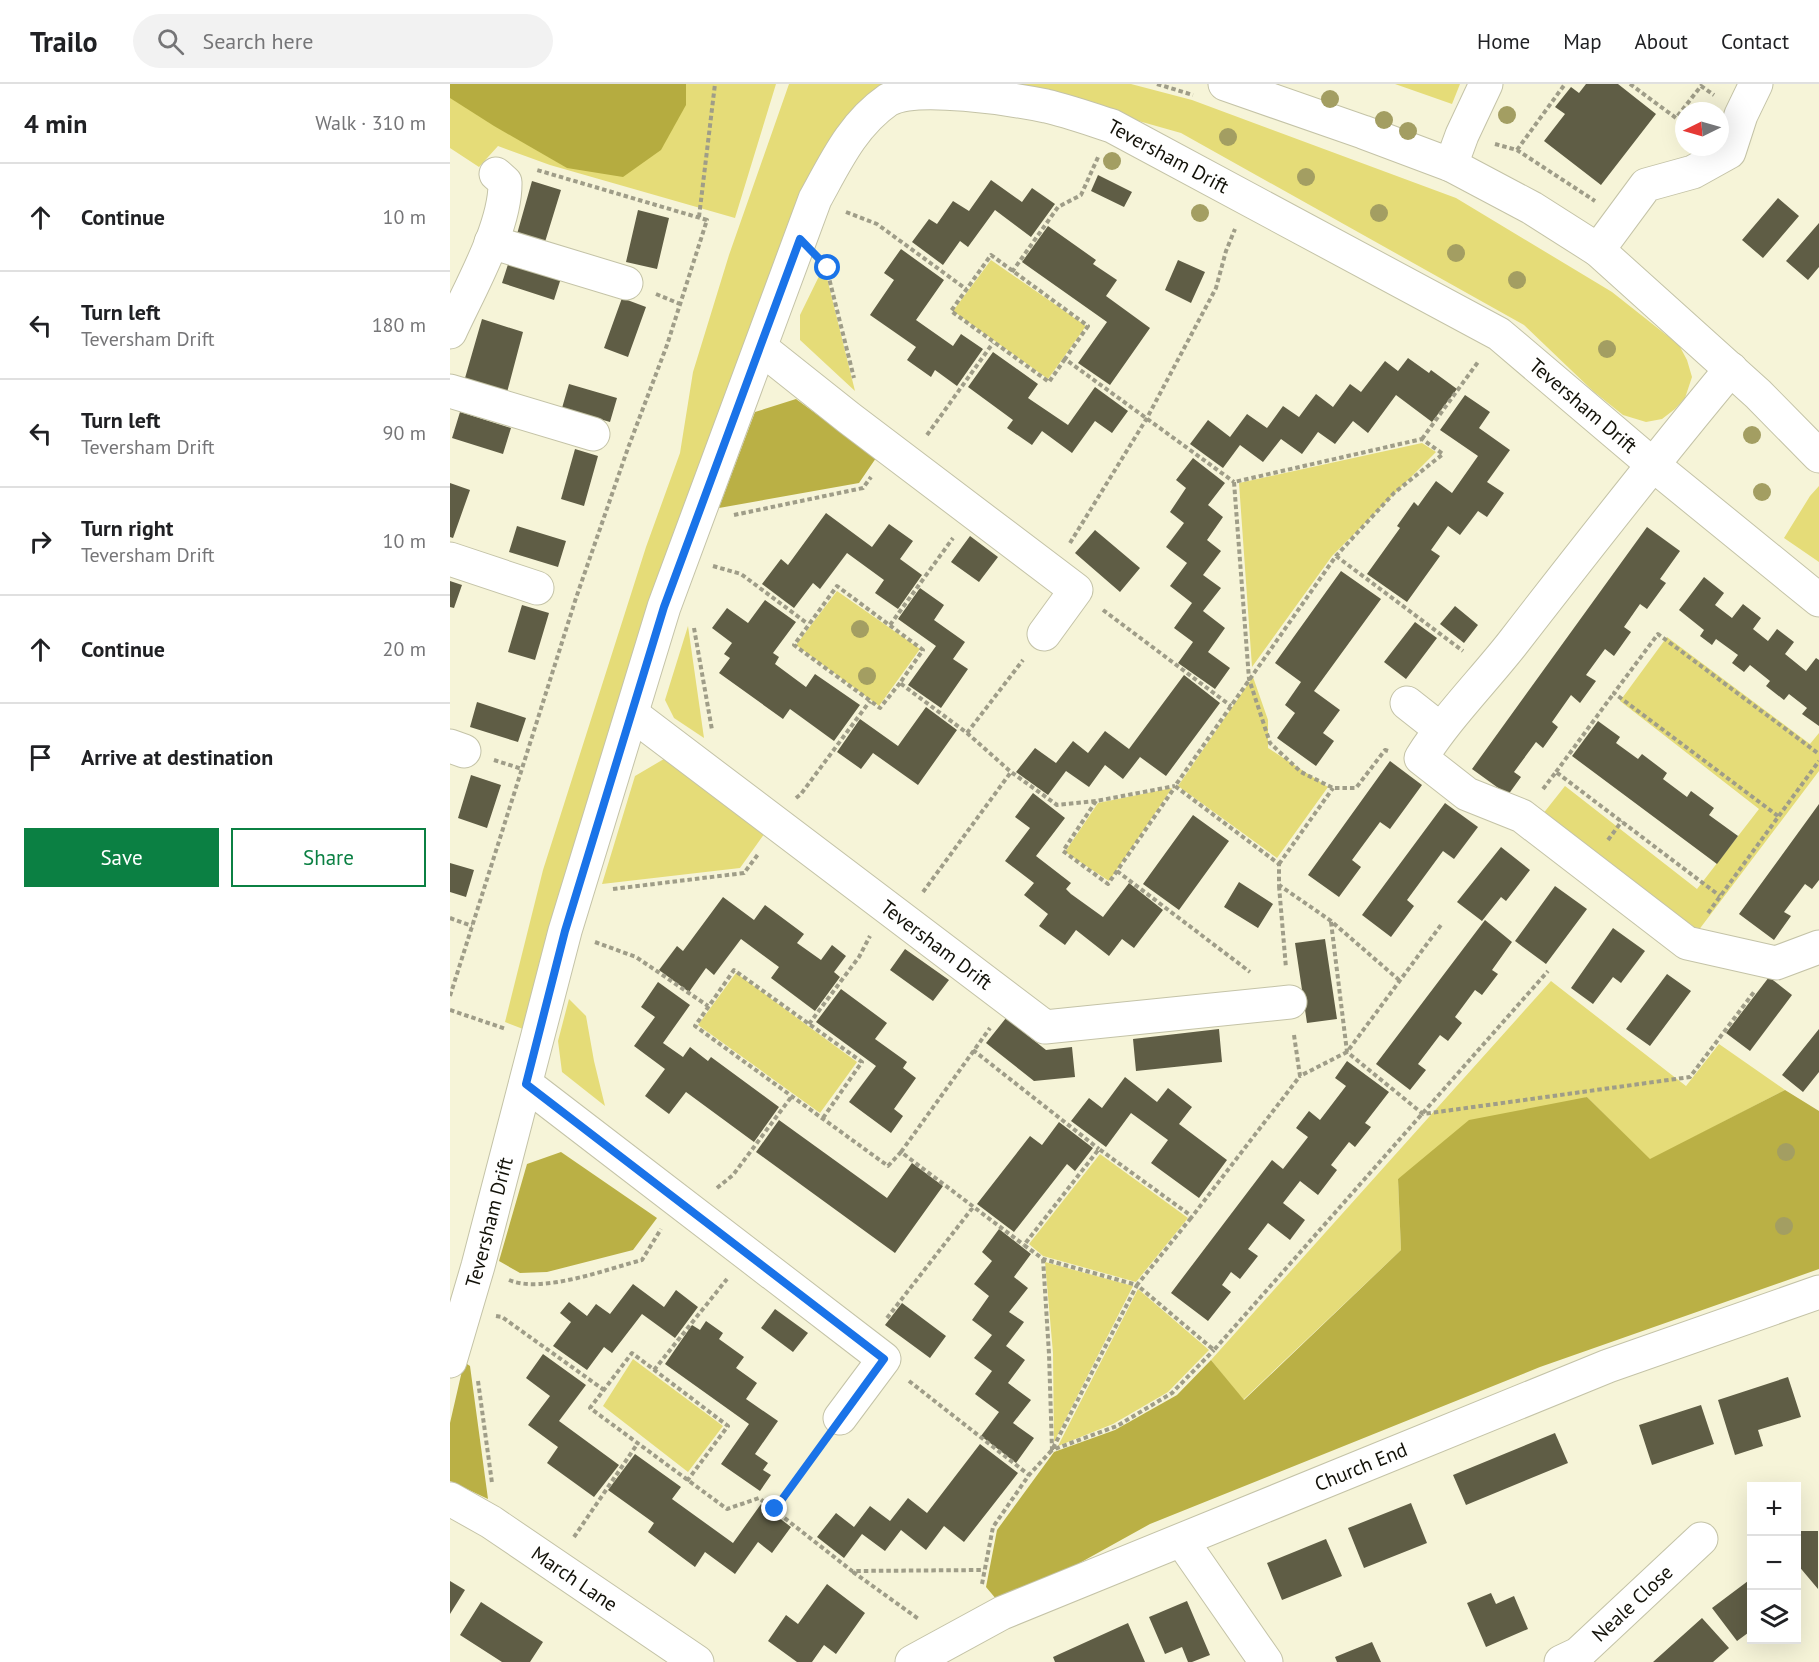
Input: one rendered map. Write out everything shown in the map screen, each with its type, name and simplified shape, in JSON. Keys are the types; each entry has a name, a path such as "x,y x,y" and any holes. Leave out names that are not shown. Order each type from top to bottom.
{"street":[{"path":"1225,84 1451,165 1532,208 1598,250 1731,369 1819,456"},
{"path":"1451,165 1486,84"},
{"path":"1598,250 1646,185 1693,172 1729,152 1741,115 1756,84"},
{"name":"Teversham Drift","path":"452,1352 478,1266 565,931 664,607 815,200 844,144 866,118 890,99 918,91 960,93 1048,106 1112,126 1499,334 1652,464 1819,600"},
{"path":"450,332 491,242 506,199 501,178"},
{"path":"491,242 626,283"},
{"path":"761,348 849,418 1065,581 1044,634"},
{"name":"Teversham Drift","path":"1421,758 1440,729 1490,671 1652,464 1731,369"},
{"path":"450,391 593,434"},
{"path":"450,559 537,588"},
{"path":"1407,702 1440,729"},
{"name":"Teversham Drift","path":"632,714 1045,1027 1290,1002"},
{"path":"1421,758 1467,794 1522,816 1688,943 1776,963 1819,947"},
{"path":"526,1084 875,1353 840,1418"},
{"name":"Church End","path":"912,1662 1002,1614 1608,1366 1819,1292"},
{"name":"March Lane","path":"450,1499 491,1522 698,1662"},
{"name":"Neale Close","path":"1561,1662 1578,1653 1701,1539"},
{"path":"1182,1541 1266,1662"}],"path":[{"path":"699,217 715,84"},
{"path":"1517,150 1565,84"},
{"path":"1630,84 1676,118 1701,86 1741,115"},
{"path":"1012,272 1058,207 1082,195 1112,126"},
{"path":"450,996 576,598 628,448 667,345 707,220 526,167 501,178"},
{"path":"1231,706 1065,581 1216,288 1226,250 1247,199"},
{"path":"815,200 877,224 966,289"},
{"path":"800,239 828,268 858,394 849,418"},
{"path":"991,255 1012,272 1088,326 1048,382 951,311 991,255"},
{"path":"1234,482 1422,439 1499,334"},
{"path":"700,509 720,518 863,488 899,456 993,343"},
{"path":"1065,359 1234,482 1250,679 1270,743 1301,772 1333,788 1356,788 1385,750 1421,758"},
{"path":"1096,801 1063,851 1108,884 1336,556 1394,492 1443,454 1422,439"},
{"path":"890,625 957,533 982,519"},
{"path":"683,556 741,574 808,624"},
{"path":"1336,556 1490,671"},
{"path":"837,586 890,625 922,650 880,708 794,645 837,586"},
{"path":"664,607 692,618 714,741 703,768"},
{"path":"967,733 1044,634"},
{"path":"1522,816 1658,634 1819,754"},
{"path":"900,683 967,733 1011,772 1057,805 1096,801 1175,786 1279,864"},
{"path":"1614,693 1778,816"},
{"path":"579,884 602,891 744,873 775,822 801,794 870,701"},
{"path":"1688,943 1819,761"},
{"path":"809,1024 894,912 1011,772"},
{"path":"1556,772 1720,896"},
{"path":"1333,788 1279,864 1279,885 1331,921 1399,980"},
{"path":"1117,871 1290,1002"},
{"path":"450,918 472,926"},
{"path":"1331,921 1347,1052 1423,1114 1690,1077 1776,963"},
{"path":"1347,1052 1441,925"},
{"path":"565,931 636,957 708,1006"},
{"path":"823,1118 862,1062 734,970 694,1026 888,1166 901,1152 1011,1002"},
{"path":"1052,1450 1117,1426 1172,1393 1214,1350 1548,971"},
{"path":"450,1010 537,1040"},
{"path":"974,1050 1191,1218"},
{"path":"1002,1614 981,1588 993,1527 1029,1475 1052,1450 1137,1285 1300,1076"},
{"path":"478,1266 518,1284 547,1284 642,1260 685,1205 733,1175 792,1096"},
{"path":"1024,1245 1099,1149"},
{"path":"901,1152 1043,1259 1137,1285 1214,1350"},
{"path":"974,1206 875,1353 1029,1475"},
{"path":"654,1370 747,1254"},
{"path":"1043,1259 1052,1450"},
{"path":"464,1310 502,1317 604,1390"},
{"path":"452,1352 475,1360 495,1502 491,1522"},
{"path":"687,1481 728,1426 632,1353 590,1408 687,1481 727,1509 759,1498 852,1571 949,1641"},
{"path":"775,1509 840,1418"},
{"path":"556,1567 589,1513 638,1443"},
{"path":"852,1571 984,1570"}],"shaded area":[{"path":"450,84 776,84 735,218 550,165 498,146 479,167 450,148"},
{"path":"450,84 686,84 686,105 661,150 623,177 567,168 450,98"},
{"path":"789,84 903,84 834,133 523,1029 505,1022 543,870 646,547 680,453 693,372 729,255"},
{"path":"978,84 1131,84 1192,100 1456,198 1612,292 1679,345 1692,377 1685,398 1662,419 1646,422 1623,415 1593,391 1524,325 1181,133 1075,103"},
{"path":"1395,84 1460,84 1452,104"},
{"path":"991,260 1086,326 1048,379 953,311"},
{"path":"824,266 855,391 800,340 800,315"},
{"path":"796,399 876,458 859,483 719,508 755,412"},
{"path":"1422,443 1436,452 1332,556 1252,667 1239,483"},
{"path":"1819,486 1819,562 1784,538 1810,496"},
{"path":"837,591 920,649 879,706 796,645"},
{"path":"688,626 704,738 674,718 665,700"},
{"path":"1667,637 1810,744 1819,733 1819,771 1695,935 1527,834 1565,786 1697,889 1759,809 1620,701"},
{"path":"1253,677 1268,720 1268,748 1328,787 1277,858 1178,786"},
{"path":"669,756 767,830 740,868 602,884 635,776"},
{"path":"1172,788 1109,881 1065,852 1098,803"},
{"path":"736,973 857,1062 820,1113 698,1025"},
{"path":"1551,981 1686,1086 1719,1044 1785,1090 1650,1160 1587,1097 1398,1179 1401,1250 1243,1400 1211,1360"},
{"path":"569,999 586,1016 605,1106 562,1072 558,1041"},
{"path":"1785,1090 1819,1111 1819,1269 1540,1367 1150,1524 1002,1606 986,1587 997,1530 1054,1452 1115,1430 1177,1395 1211,1360 1244,1400 1401,1250 1398,1179 1469,1120 1587,1097 1650,1159"},
{"path":"561,1152 657,1218 633,1250 547,1272 520,1273 499,1261 527,1164"},
{"path":"1100,1154 1188,1218 1136,1282 1043,1256 1029,1244"},
{"path":"1045,1262 1133,1286 1054,1442 1053,1353"},
{"path":"1138,1289 1209,1350 1168,1392 1113,1424 1058,1446"},
{"path":"633,1359 723,1426 688,1472 603,1406"},
{"path":"464,1362 470,1366 488,1499 450,1481 450,1423"}],"building":[{"path":"1586,84 1618,84 1656,114 1601,185 1544,141 1565,114 1555,107 1571,87 1579,93"},
{"path":"1098,175 1132,192 1124,207 1091,191"},
{"path":"991,180 1022,202 1032,188 1055,204 1031,237 995,210 968,247 960,241 943,265 912,242 929,219 937,224 953,201 969,211"},
{"path":"532,181 561,190 545,242 517,234"},
{"path":"1778,198 1799,216 1763,258 1742,240"},
{"path":"638,210 669,218 657,269 626,262"},
{"path":"1819,223 1819,267 1808,280 1786,261"},
{"path":"1048,226 1096,260 1093,264 1117,280 1106,296 1150,328 1110,385 1078,363 1107,322 1022,262"},
{"path":"901,249 944,280 916,320 953,346 961,334 983,349 957,386 935,370 931,377 907,360 916,347 870,315 894,280 884,273"},
{"path":"510,258 562,275 554,300 502,283"},
{"path":"1178,260 1205,272 1191,303 1165,290"},
{"path":"622,298 646,307 628,357 604,348"},
{"path":"482,319 523,332 505,400 463,385"},
{"path":"993,352 1038,384 1028,398 1068,425 1095,387 1128,411 1112,433 1095,421 1072,453 1042,431 1032,445 1007,428 1013,420 968,387"},
{"path":"1408,358 1429,373 1431,370 1457,389 1432,422 1396,395 1368,433 1353,421 1335,444 1318,432 1302,454 1281,439 1263,462 1240,445 1223,468 1190,444 1208,420 1230,437 1247,414 1267,428 1283,406 1299,417 1316,394 1333,407 1350,384 1361,392 1385,361 1398,371"},
{"path":"569,384 617,398 610,422 562,408"},
{"path":"1465,395 1490,412 1479,428 1510,450 1487,482 1504,493 1487,517 1478,511 1460,535 1448,526 1431,550 1440,556 1407,602 1367,574 1400,528 1397,526 1414,502 1418,506 1436,481 1452,493 1478,456 1440,430"},
{"path":"460,412 511,428 503,454 452,438"},
{"path":"575,449 598,456 584,506 561,499"},
{"path":"1193,458 1225,483 1208,505 1223,517 1207,540 1221,551 1203,575 1221,588 1203,611 1225,628 1208,652 1230,668 1215,689 1178,663 1193,642 1174,628 1192,603 1170,586 1187,563 1166,547 1184,523 1170,512 1186,488 1176,480"},
{"path":"450,483 470,490 453,538 450,537"},
{"path":"826,513 872,547 889,524 913,541 900,559 922,575 898,609 875,593 884,580 847,553 820,589 813,583 794,608 762,584 781,559 788,565"},
{"path":"517,526 566,541 558,567 509,552"},
{"path":"1647,527 1680,551 1660,579 1666,583 1647,609 1640,604 1624,627 1631,632 1614,656 1605,649 1586,675 1596,681 1580,703 1571,695 1552,722 1558,727 1543,748 1536,742 1514,772 1521,777 1508,795 1472,769"},
{"path":"1095,530 1140,568 1120,592 1075,553"},
{"path":"970,536 998,557 979,582 951,562"},
{"path":"1341,571 1381,599 1314,691 1340,710 1323,733 1334,741 1316,766 1277,738 1295,713 1285,705 1301,682 1275,663"},
{"path":"1704,577 1724,593 1715,605 1732,618 1743,604 1761,618 1753,629 1768,641 1777,629 1794,642 1785,654 1806,671 1816,658 1819,660 1819,726 1802,714 1807,708 1789,694 1784,700 1766,686 1770,681 1750,665 1744,672 1732,663 1738,655 1716,639 1712,645 1700,636 1704,630 1679,610"},
{"path":"450,581 462,585 454,608 450,607"},
{"path":"920,588 944,605 934,620 965,642 953,659 968,669 941,708 908,685 936,646 898,619"},
{"path":"765,600 796,622 773,653 779,657 775,664 806,687 815,674 860,705 834,741 790,709 783,719 719,673 730,658 724,654 732,643 712,628 727,608 748,623"},
{"path":"522,605 549,613 535,660 508,652"},
{"path":"1455,606 1478,625 1464,643 1440,624"},
{"path":"1415,622 1437,638 1406,679 1384,662"},
{"path":"1184,675 1220,703 1166,776 1140,757 1123,779 1105,765 1089,787 1066,771 1048,795 1016,772 1035,748 1056,763 1073,741 1088,753 1105,731 1129,749"},
{"path":"477,702 526,718 518,742 470,727"},
{"path":"926,707 957,730 918,785 873,753 861,769 837,752 860,719 898,746"},
{"path":"1598,721 1620,737 1616,743 1638,759 1642,754 1667,773 1663,779 1687,797 1691,791 1714,808 1709,815 1738,836 1717,864 1572,756"},
{"path":"1390,761 1422,785 1390,829 1380,822 1352,860 1361,867 1339,897 1308,875"},
{"path":"471,775 501,785 487,828 458,818"},
{"path":"1033,793 1065,818 1036,856 1071,883 1066,889 1071,894 1103,917 1129,883 1163,910 1134,948 1122,939 1109,956 1076,930 1065,945 1039,926 1048,914 1024,895 1034,883 1005,861 1030,828 1015,817"},
{"path":"1445,803 1478,827 1454,859 1443,851 1407,900 1414,906 1391,937 1362,915"},
{"path":"1819,804 1819,880 1812,889 1805,884 1784,912 1791,916 1774,940 1739,914"},
{"path":"1193,815 1229,841 1179,910 1143,884"},
{"path":"1501,847 1530,870 1506,901 1501,897 1482,921 1457,902"},
{"path":"450,863 474,870 466,897 450,892"},
{"path":"1239,882 1273,904 1258,928 1224,907"},
{"path":"1555,886 1587,909 1546,964 1515,941"},
{"path":"723,897 754,920 765,905 804,934 797,943 821,960 832,945 846,956 834,972 840,977 815,1011 771,978 779,967 741,939 714,975 706,968 689,992 659,970 677,946 683,951"},
{"path":"1485,920 1512,942 1492,970 1498,974 1482,995 1475,990 1455,1017 1462,1023 1448,1041 1440,1035 1418,1064 1426,1070 1410,1090 1376,1064"},
{"path":"1613,928 1645,951 1621,983 1613,977 1593,1004 1571,988"},
{"path":"1325,939 1337,1019 1307,1023 1295,943"},
{"path":"905,949 949,980 933,1001 890,970"},
{"path":"1667,974 1691,991 1650,1046 1626,1029"},
{"path":"1769,977 1792,995 1750,1051 1726,1033"},
{"path":"658,982 690,1005 663,1043 683,1057 690,1047 708,1061 711,1057 779,1107 754,1142 686,1092 669,1114 645,1096 665,1069 634,1046 655,1017 641,1007"},
{"path":"841,989 887,1023 875,1039 907,1062 903,1068 916,1078 894,1109 903,1116 891,1133 849,1102 876,1066 816,1022"},
{"path":"1006,1018 1046,1050 1072,1047 1075,1077 1034,1081 986,1043"},
{"path":"1219,1029 1222,1062 1136,1071 1133,1039"},
{"path":"1819,1029 1819,1072 1803,1092 1782,1075"},
{"path":"1347,1061 1389,1092 1365,1123 1371,1127 1355,1147 1349,1142 1331,1165 1337,1170 1318,1195 1300,1181 1283,1203 1305,1220 1290,1240 1268,1223 1248,1249 1258,1256 1240,1279 1231,1272 1222,1285 1231,1292 1208,1321 1171,1293 1272,1160 1283,1169 1308,1137 1296,1128 1309,1111 1320,1120 1346,1086 1335,1078"},
{"path":"1125,1077 1157,1102 1168,1088 1192,1107 1179,1124 1227,1160 1199,1198 1151,1163 1168,1140 1131,1113 1106,1147 1071,1121 1089,1098 1102,1108"},
{"path":"779,1120 887,1198 912,1163 943,1186 895,1253 756,1152"},
{"path":"1059,1122 1093,1148 1075,1171 1067,1164 1014,1232 977,1204 1030,1136 1042,1145"},
{"path":"999,1229 1031,1254 1014,1277 1028,1288 1009,1312 1024,1322 1006,1346 1025,1360 1008,1383 1031,1400 1013,1423 1034,1438 1016,1463 981,1436 999,1412 975,1394 992,1371 974,1358 992,1335 972,1320 989,1296 974,1284 992,1261 982,1252"},
{"path":"633,1284 664,1307 676,1290 698,1307 675,1338 642,1314 612,1353 604,1347 587,1370 553,1346 571,1322 560,1313 569,1302 587,1316 596,1304 610,1314"},
{"path":"902,1303 946,1336 930,1358 885,1325"},
{"path":"775,1309 808,1333 793,1352 761,1328"},
{"path":"706,1321 723,1333 719,1339 744,1357 736,1368 757,1383 746,1399 778,1421 755,1454 768,1463 763,1470 771,1475 760,1491 721,1464 749,1424 665,1364 692,1325 700,1330"},
{"path":"543,1354 586,1385 559,1421 619,1465 594,1497 547,1463 558,1447 528,1425 550,1396 526,1378"},
{"path":"1788,1377 1801,1417 1758,1430 1763,1446 1735,1455 1718,1400"},
{"path":"1701,1405 1714,1444 1652,1465 1639,1425"},
{"path":"1555,1433 1568,1463 1466,1505 1453,1475"},
{"path":"980,1444 1018,1473 964,1542 944,1526 926,1550 901,1530 885,1551 862,1534 844,1558 817,1537 836,1513 854,1527 870,1506 890,1521 908,1498 927,1513"},
{"path":"635,1454 681,1487 672,1499 733,1543 761,1504 791,1527 772,1553 758,1542 735,1574 705,1552 695,1567 648,1532 654,1523 608,1490"},
{"path":"1411,1503 1427,1543 1364,1568 1348,1528"},
{"path":"1801,1531 1818,1531 1818,1589 1801,1569"},
{"path":"1326,1539 1342,1576 1282,1600 1267,1563"},
{"path":"450,1581 465,1590 450,1614"},
{"path":"1747,1582 1747,1634 1737,1641 1712,1608"},
{"path":"827,1584 865,1613 836,1654 824,1645 812,1662 797,1662 768,1641 786,1615 798,1624"},
{"path":"1491,1593 1496,1604 1514,1596 1528,1629 1486,1647 1467,1603"},
{"path":"1187,1601 1210,1655 1192,1662 1188,1662 1182,1647 1165,1654 1149,1617"},
{"path":"481,1602 543,1642 530,1662 502,1662 460,1635"},
{"path":"1702,1618 1729,1648 1713,1662 1653,1662"},
{"path":"1128,1623 1145,1662 1055,1662 1053,1657"},
{"path":"1372,1642 1381,1662 1337,1662 1335,1657"}],"route":[{"path":"775,1509 884,1359 526,1084 565,931 664,607 800,239 828,268"}]}
